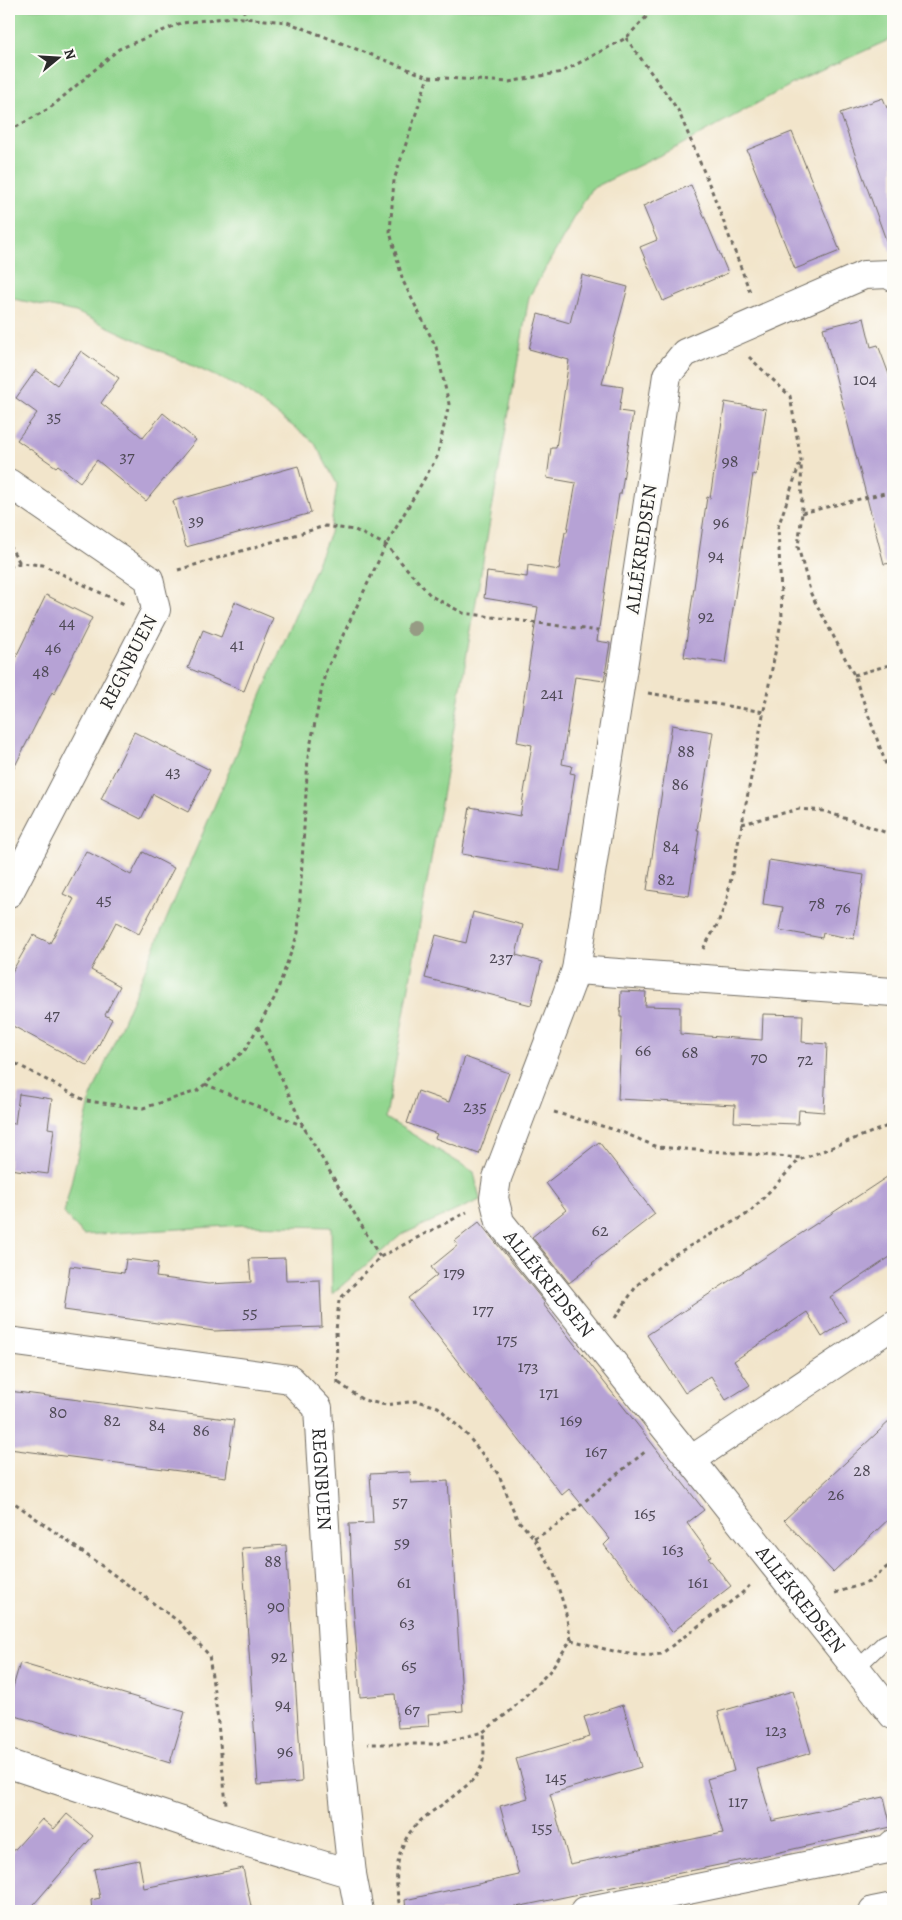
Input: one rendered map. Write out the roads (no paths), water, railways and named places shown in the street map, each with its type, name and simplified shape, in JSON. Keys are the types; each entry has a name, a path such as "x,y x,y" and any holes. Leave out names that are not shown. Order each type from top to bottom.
{"street":[{"name":"ALLÉKREDSEN","path":"892,274 864,275 685,352 667,375 576,970 497,1178 494,1198 500,1222 692,1460 893,1716"},
{"name":"REGNBUEN","path":"9,483 149,579 156,610 9,893"},
{"path":"576,970 893,992"},
{"path":"692,1460 893,1325"},
{"name":"REGNBUEN","path":"9,1341 290,1379 318,1408 338,1744 352,1874 359,1911"},
{"path":"9,1764 229,1837 352,1874"},
{"path":"585,1911 888,1849 893,1844"},
{"path":"873,1911 893,1907"}],"lane":[{"path":"856,1669 883,1643 893,1638"}]}
